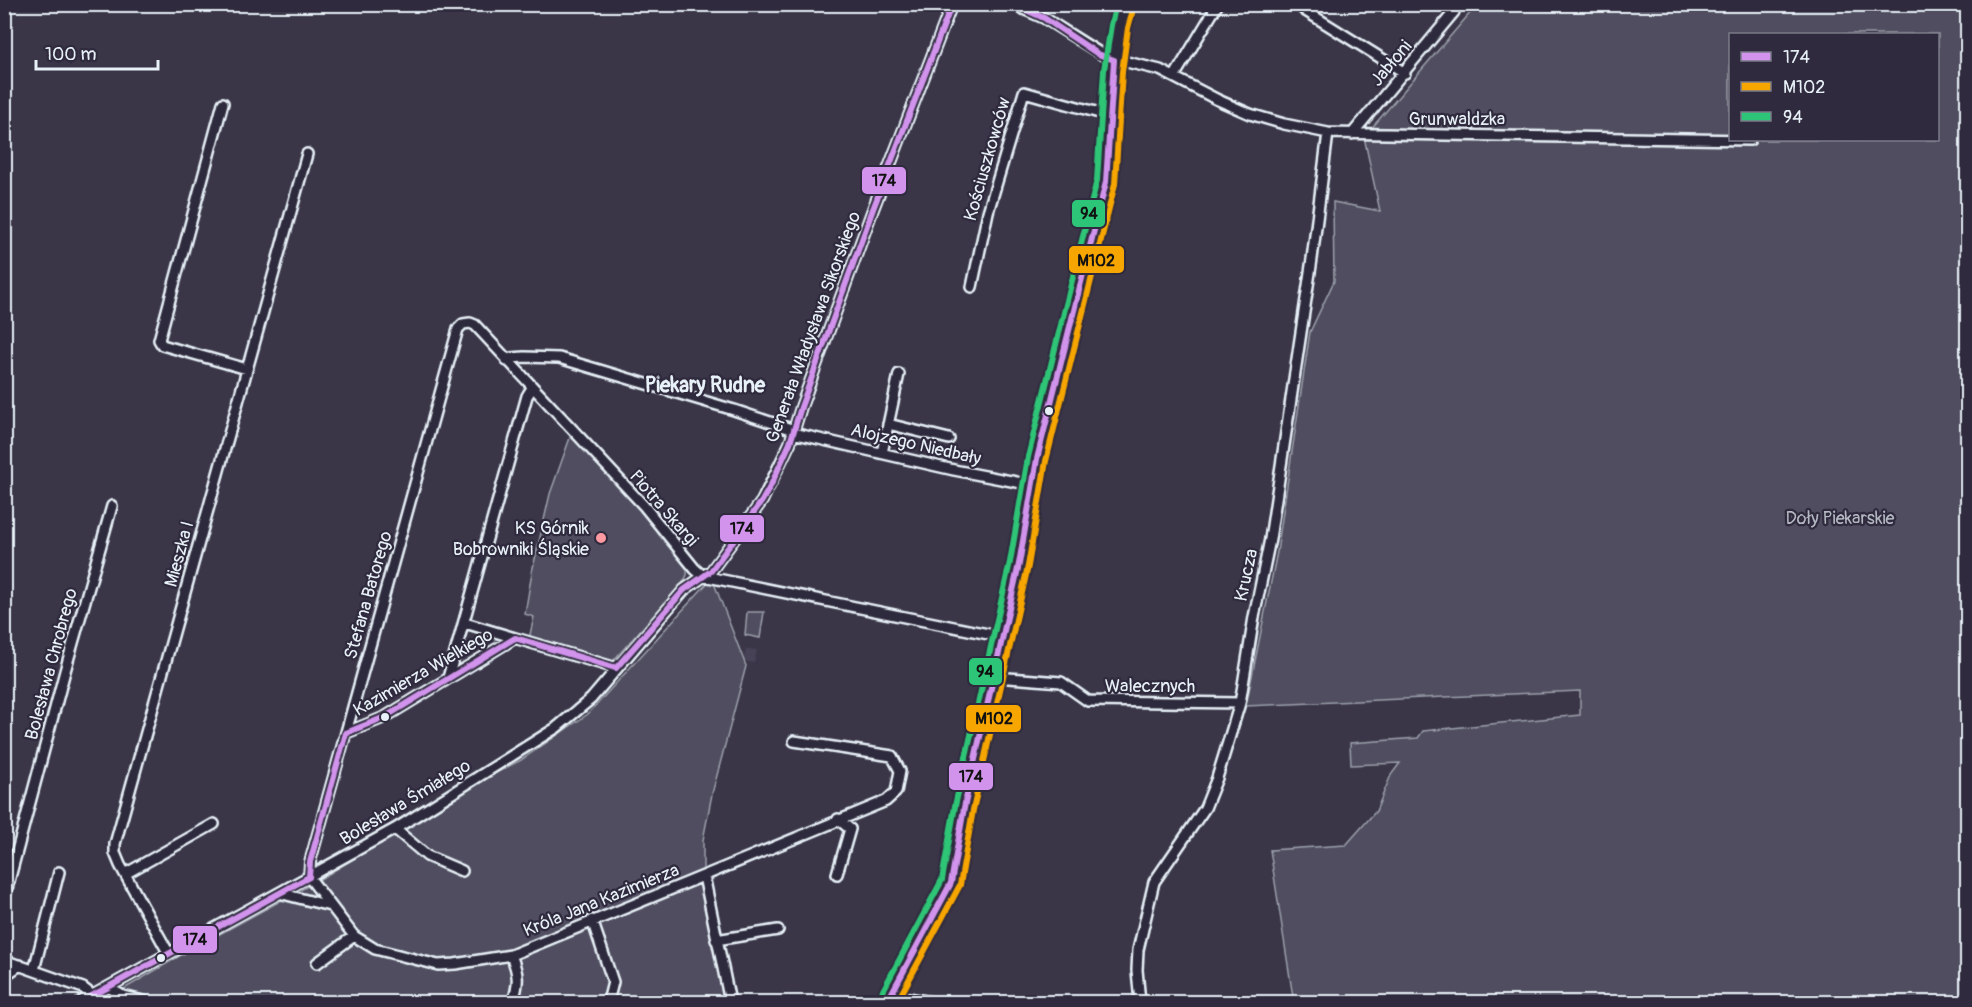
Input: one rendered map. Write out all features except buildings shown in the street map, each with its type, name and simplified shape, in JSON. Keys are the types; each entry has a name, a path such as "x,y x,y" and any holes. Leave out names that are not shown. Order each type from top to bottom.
{"street":[{"name":"Generała Władysława Sikorskiego","path":"703,576 711,571 722,558 762,501 780,467 873,209 952,4"},
{"name":"Grunwaldzka","path":"1012,4 1044,18 1098,54 1114,60 1148,66 1250,114 1328,134 1729,140"},
{"path":"931,1002 889,999 951,884 964,808 1019,564 1032,485 1102,200 1109,157 1114,60 1125,4"},
{"path":"1174,77 1218,4"},
{"path":"1301,4 1304,10 1404,72"},
{"name":"Jabłoni","path":"1352,134 1454,12 1445,4"},
{"name":"Kościuszkowców","path":"972,287 988,212 1024,92 1110,116"},
{"path":"223,103 159,340 162,345 247,369"},
{"name":"Krucza","path":"1140,1002 1138,950 1154,882 1205,808 1217,778 1240,703 1271,530 1312,259 1328,134"},
{"name":"Mieszka I","path":"168,954 116,856 115,844 307,154"},
{"name":"Piotra Skargi","path":"463,324 475,325 644,506 694,569 703,576"},
{"name":"Stefana Batorego","path":"309,876 310,862 458,329 463,324"},
{"name":"Alojzego Niedbały","path":"507,361 511,358 524,357 559,358 794,431 954,470 1032,485"},
{"path":"882,453 899,374"},
{"path":"448,678 527,396 532,388"},
{"path":"888,424 949,438"},
{"name":"Bolesława Chrobrego","path":"4,900 112,506"},
{"path":"703,576 1003,637"},
{"name":"Bolesława Śmiałego","path":"81,1002 395,829 556,728 591,699 684,590 703,576"},
{"name":"Kazimierza Wielkiego","path":"465,623 616,668"},
{"name":"Kazimierza Wielkiego","path":"346,733 385,717 515,638"},
{"name":"Walecznych","path":"995,677 1061,682 1088,701 1094,702 1240,703"},
{"name":"Króla Jana Kazimierza","path":"309,876 354,936 375,949 438,965 511,955 886,801 896,792 900,771 892,756 794,741"},
{"path":"837,874 850,829 838,819"},
{"path":"125,874 214,824"},
{"path":"395,829 427,856 462,871"},
{"path":"34,970 59,872"},
{"path":"704,876 730,1002"},
{"path":"279,893 330,906"},
{"path":"592,920 613,982 608,1002"},
{"path":"716,940 778,930"},
{"path":"317,963 354,936"},
{"name":"Króla Jana Kazimierza","path":"511,955 518,972 518,984 513,1002"},
{"path":"4,960 83,988 92,995"},
{"path":"5,975 20,965"},
{"path":"108,987 123,996 147,1002"}],"shaded area":[{"path":"746,649 757,650 754,663 743,661"}],"green space":[{"name":"Doły Piekarskie","path":"1477,5 1967,5 1967,1002 1297,1002 1293,997 1270,850 1346,845 1376,811 1391,775 1400,763 1351,765 1350,743 1418,738 1423,731 1580,715 1580,691 1246,706 1277,552 1310,332 1334,281 1333,202 1380,211 1364,137"},
{"name":"KS Górnik Bobrowniki Śląskie","path":"571,435 639,509 687,568 684,581 612,662 529,639 534,617 525,614 532,572 550,494"},
{"path":"712,578 746,666 712,794 703,840 703,876 726,1002 102,1002 183,954 315,882 478,782 521,760 588,714"},
{"path":"747,612 764,612 760,638 745,635"}],"transit line":[{"name":"174","path":"616,668 684,590 711,571 771,485 790,443 873,209 952,4"},
{"name":"174","path":"1013,4 1044,18 1098,54 1114,60"},
{"name":"94","path":"879,998 942,880 955,806 1010,562 1028,457 1097,180 1104,70 1116,4"},
{"name":"M102","path":"897,1002 960,885 973,810 1028,566 1046,461 1115,184 1122,72 1128,28 1134,6"},
{"name":"174","path":"887,1002 951,883 964,808 1019,564 1037,459 1106,182 1114,60"},
{"name":"174","path":"346,733 385,717 515,638 616,668"},
{"name":"174","path":"309,877 310,862 346,733"},
{"name":"174","path":"81,1002 309,877"}],"place":[{"name":"KS Górnik Bobrowniki Śląskie","path":"601,538"}],"district":[{"name":"Piekary Rudne","path":"705,385"}]}
